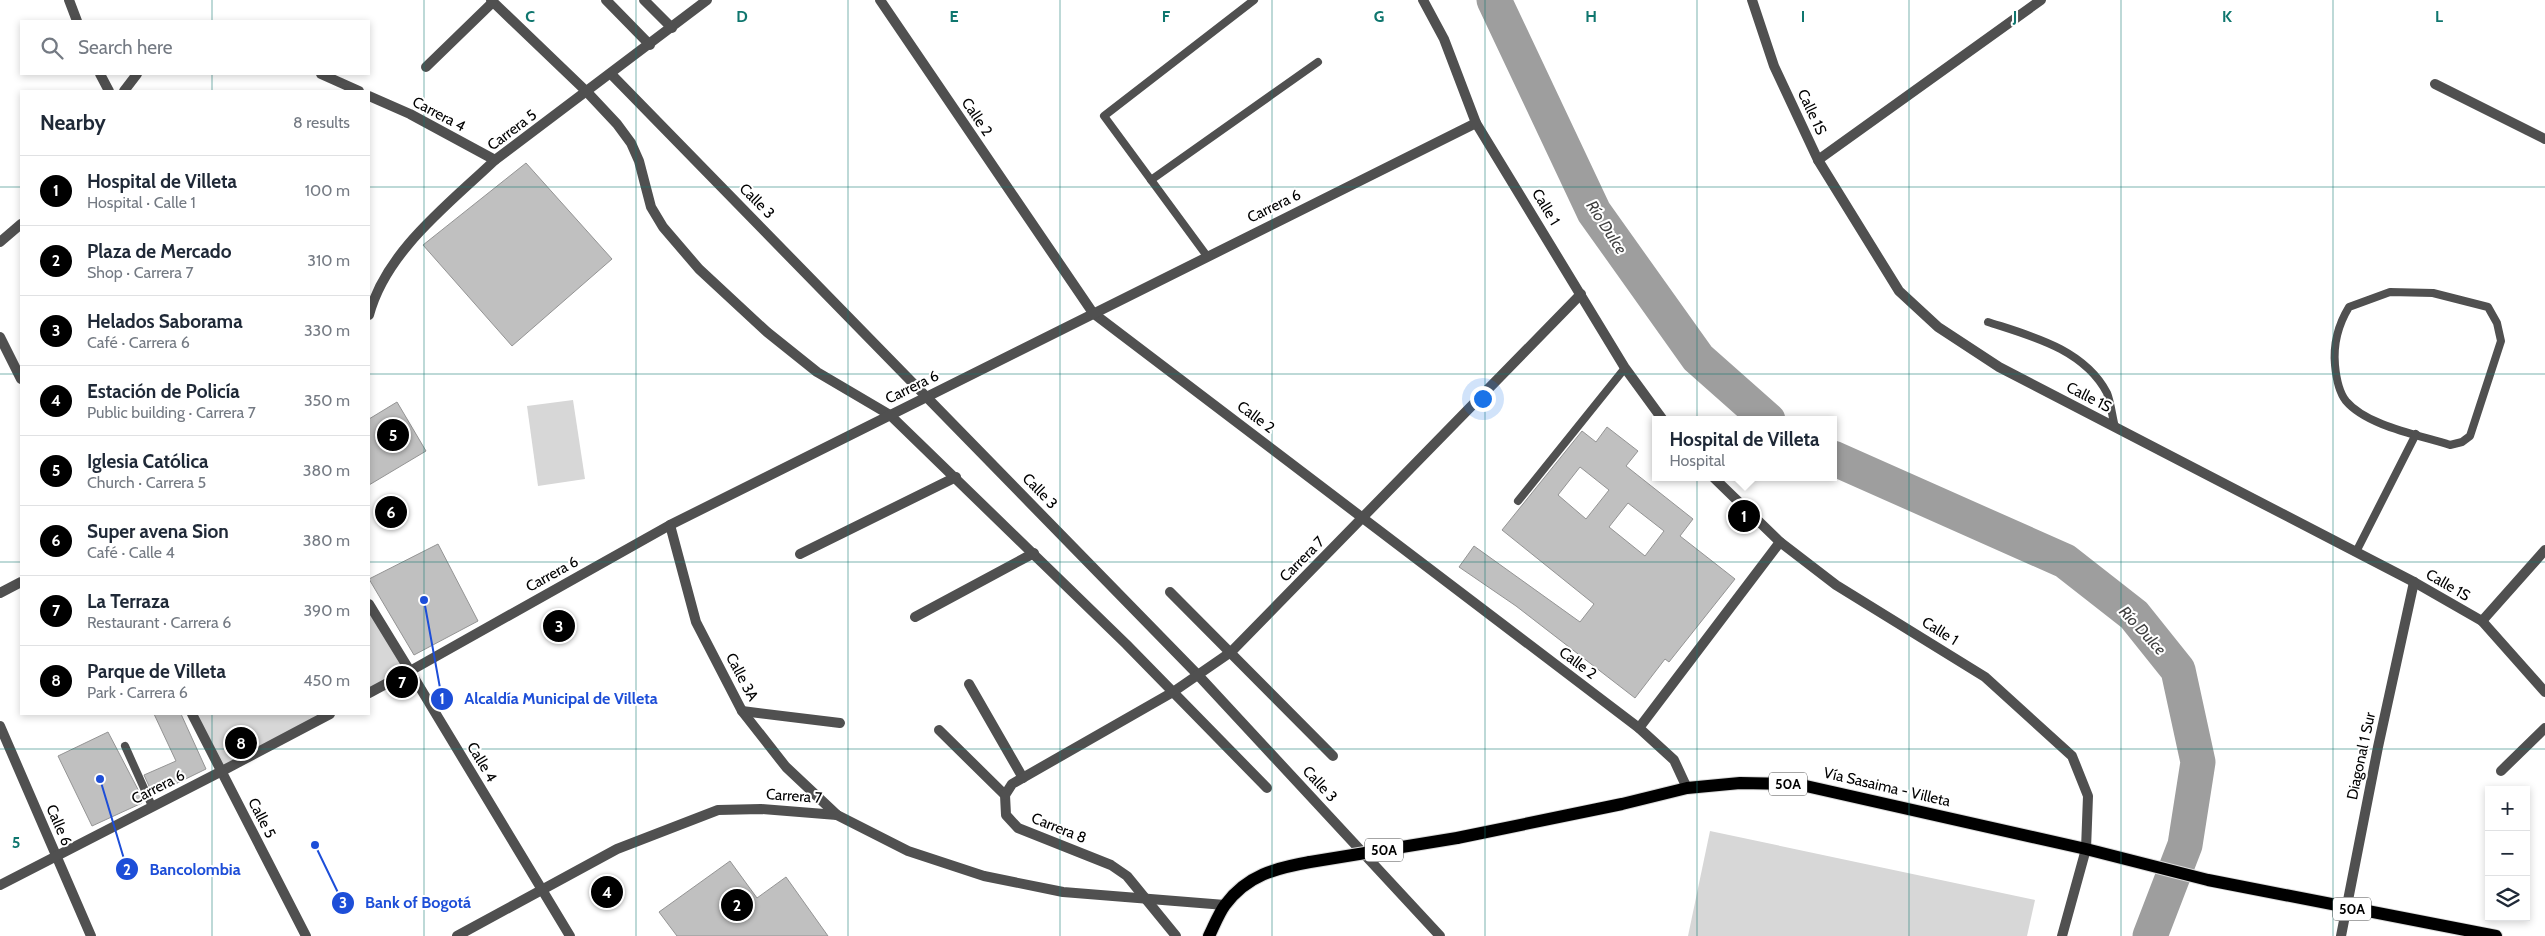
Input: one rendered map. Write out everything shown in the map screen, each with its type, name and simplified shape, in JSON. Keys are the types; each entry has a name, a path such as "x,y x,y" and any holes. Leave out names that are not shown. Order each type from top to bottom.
{"main road":[{"name":"Vía Sasaima - Villeta","path":"1210,936 1225,905 1246,883 1277,867 1457,838 1622,804 1687,788 1740,782 1796,784 2117,856 2208,880 2496,936"}],"street":[{"path":"69,0 77,20"},
{"path":"606,0 650,45"},
{"path":"644,0 672,28"},
{"name":"Carrera 5","path":"370,310 395,262 424,228 495,160 650,45 707,0"},
{"name":"Calle 2","path":"880,0 1093,313 1640,728 1674,760 1687,788"},
{"name":"Calle 1","path":"1423,0 1444,39 1476,123 1625,368 1659,416"},
{"name":"Calle 1S","path":"1752,0 1774,66 1818,160 1899,291 1938,327 1999,367 2414,582 2482,621 2545,692"},
{"path":"1818,160 2041,0"},
{"path":"426,67 492,1 587,92 631,143 644,177 651,207 663,228 700,269 767,332 817,372 890,414 1034,553 1267,788"},
{"name":"Calle 3","path":"611,74 1198,675 1440,936"},
{"path":"101,75 108,90"},
{"path":"125,90 136,75"},
{"path":"323,75 357,90"},
{"path":"2434,84 2545,139"},
{"name":"Carrera 4","path":"370,96 410,114 495,160"},
{"name":"Carrera 6","path":"370,692 410,672 670,525 1476,123"},
{"path":"4,239 20,225"},
{"path":"4,239 20,231"},
{"name":"Carrera 7","path":"1005,795 1012,784 1173,692 1231,652 1581,294"},
{"path":"0,337 20,377"},
{"path":"800,554 956,477"},
{"name":"Calle 1","path":"1717,481 1780,542 1836,585 1985,677 2072,756 2088,796 2086,849 2062,936"},
{"name":"Calle 3A","path":"670,525 696,622 742,711 786,766 837,815"},
{"path":"1640,728 1780,542"},
{"path":"2482,621 2545,550"},
{"path":"915,617 1034,553"},
{"name":"Diagonal 1 Sur","path":"2341,936 2378,747 2414,582"},
{"path":"0,593 20,583"},
{"path":"1170,592 1333,756"},
{"name":"Calle 4","path":"370,606 570,936"},
{"path":"968,684 1023,778"},
{"path":"742,711 840,723"},
{"name":"Calle 5","path":"193,715 306,936"},
{"name":"Carrera 6","path":"0,885 328,715"},
{"name":"Calle 6","path":"0,726 91,936"},
{"path":"2501,771 2545,728"},
{"path":"938,730 1005,795"},
{"name":"Carrera 8","path":"1005,795 1006,815 1018,828 1111,865 1127,876 1143,897"},
{"name":"Carrera 7","path":"457,936 617,849 718,810 761,809 837,815 908,851 984,876 1063,892 1225,905"},
{"path":"1143,897 1176,936"}],"lane":[{"path":"1208,256 1104,116 1254,0"},
{"path":"1151,180 1318,62"},
{"path":"2390,292 2433,293 2488,307 2497,323 2501,341 2470,436 2462,442 2450,445 2416,434 2365,417 2345,400 2337,380 2334,359 2338,326 2349,307 2367,298 2390,292"},
{"path":"1988,322 2036,337 2077,359 2096,376 2107,394 2115,427"},
{"path":"1518,500 1625,368"},
{"path":"2356,552 2416,434"},
{"path":"125,746 152,806"}],"shaded area":[{"path":"573,400 585,479 538,486 527,406"},
{"path":"370,606 410,671 370,692"},
{"path":"193,715 328,715 222,771"},
{"path":"1710,831 2035,900 2027,936 1688,936"}],"building":[{"path":"526,163 612,259 512,346 423,245"},
{"path":"397,402 426,451 370,484 370,418"},
{"path":"1607,427 1638,451 1626,466 1693,519 1680,536 1735,579 1669,662 1665,659 1635,698 1516,606 1459,567 1474,546 1580,622 1594,604 1502,530 1582,431 1596,442","holes":["1580,467 1609,490 1586,519 1558,495","1628,503 1664,531 1645,556 1609,527"]},
{"path":"438,544 478,621 414,655 370,578"},
{"path":"154,715 181,715 206,769 153,795 144,775 176,761"},
{"path":"108,732 143,799 142,803 92,826 58,756"},
{"path":"730,861 757,898 786,877 828,936 677,936 659,912"}],"waterway":[{"name":"Río Dulce","path":"1494,0 1594,212 1698,358 1763,416"},
{"name":"Río Dulce","path":"1837,460 2065,561 2134,615 2178,670 2198,762 2185,845 2150,936"}],"place":[{"name":"Iglesia Católica","path":"393,435"},
{"name":"Super avena Sion","path":"391,512"},
{"name":"Hospital de Villeta","path":"1744,516"},
{"name":"Alcaldía Municipal de Villeta","path":"424,600"},
{"name":"Helados Saborama","path":"559,626"},
{"name":"La Terraza","path":"402,682"},
{"name":"Parque de Villeta","path":"241,743"},
{"name":"Bancolombia","path":"100,779"},
{"name":"Bank of Bogotá","path":"315,845"},
{"name":"Estación de Policía","path":"607,892"},
{"name":"Plaza de Mercado","path":"737,905"}]}
